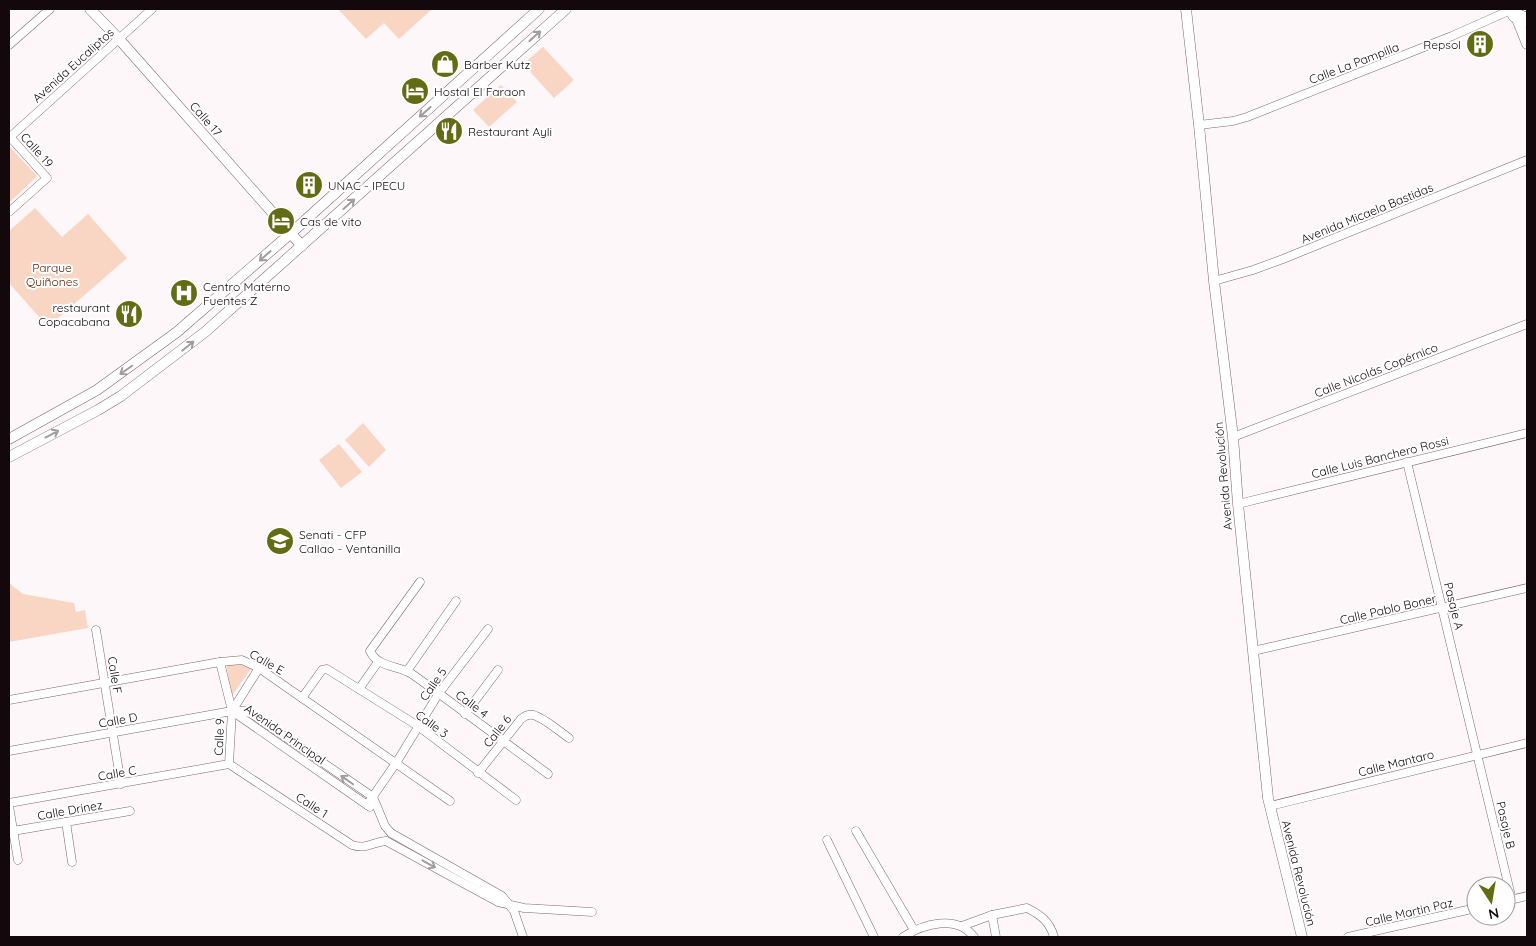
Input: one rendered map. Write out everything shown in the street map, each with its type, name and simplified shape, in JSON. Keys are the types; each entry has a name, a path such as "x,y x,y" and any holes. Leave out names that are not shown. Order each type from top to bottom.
{"main road":[{"name":"Calle 17","path":"90,9 302,246"},
{"path":"9,439 88,395 177,332 290,234 539,9"},
{"path":"9,457 98,410 135,386 205,332 566,9"},
{"name":"Avenida Revolución","path":"1186,9 1214,281 1233,437 1238,504 1270,806 1302,937"},
{"path":"1517,13 1527,44"}],"street":[{"path":"9,45 50,9"},
{"name":"Avenida Eucaliptos","path":"10,138 152,9"},
{"name":"Calle La Pampilla","path":"1199,125 1233,121 1247,117 1452,36 1517,13"},
{"name":"Calle 19","path":"9,212 47,178 10,138"},
{"name":"Avenida Micaela Bastidas","path":"1214,281 1283,259 1527,160"},
{"name":"Calle Nicolás Copérnico","path":"1233,437 1527,324"},
{"name":"Calle Luis Banchero Rossi","path":"1238,504 1527,433"},
{"name":"Pasaje A","path":"1407,462 1478,755"},
{"path":"359,689 378,662 370,651 420,582"},
{"name":"Calle Pablo Boner","path":"1253,651 1527,588"},
{"path":"406,671 456,601"},
{"name":"Calle 5","path":"367,805 396,763 439,693 488,629"},
{"name":"Calle F","path":"96,630 121,784"},
{"name":"Calle E","path":"9,700 220,662 242,660 259,668 450,801"},
{"name":"Calle 9","path":"220,662 232,710 229,764"},
{"name":"Calle 4","path":"378,662 406,671 439,693 548,774"},
{"name":"Calle 9","path":"232,710 259,668"},
{"name":"Calle 3","path":"302,698 322,670 327,669 418,726 516,800"},
{"path":"465,714 498,670"},
{"name":"Calle D","path":"9,752 232,710"},
{"name":"Avenida Principal","path":"232,710 252,714 372,797 379,814 391,833 502,896 510,905 523,937"},
{"name":"Avenida Principal","path":"232,710 379,814"},
{"name":"Calle 6","path":"478,773 521,719 527,715 539,718 569,738"},
{"name":"Calle Mantaro","path":"1270,806 1527,743"},
{"name":"Pasaje B","path":"1478,755 1504,876"},
{"name":"Calle C","path":"9,803 229,764"},
{"name":"Calle 1","path":"229,764 352,845 360,848 386,841"},
{"path":"9,811 18,860"},
{"name":"Calle Drinez","path":"13,832 130,811"},
{"path":"66,822 72,862"},
{"path":"856,831 914,930"},
{"path":"391,833 386,841 498,902 524,908 592,912"},
{"path":"827,840 874,937"},
{"path":"962,926 992,915 1028,908 1044,919 1054,937"},
{"name":"Calle Martin Paz","path":"1348,937 1466,910"},
{"path":"992,915 996,937"},
{"path":"903,937 914,930 934,924 962,926 974,937"}],"green space":[{"path":"338,9 432,9 399,39 384,23 366,39"},
{"path":"543,47 574,80 554,98 523,64"},
{"path":"501,85 517,102 489,127 473,110"},
{"path":"9,146 37,176 9,203"},
{"name":"Parque Quiñones","path":"35,208 62,237 88,214 127,258 48,327 9,283 9,231"},
{"path":"363,423 386,450 369,467 345,440"},
{"path":"339,444 362,472 341,488 319,460"},
{"path":"9,583 23,594 74,603 76,612 85,610 88,628 9,642"},
{"path":"236,661 248,665 251,669 232,694 226,663"}],"place":[{"name":"Repsol","path":"1480,44"},
{"name":"Barber Kutz","path":"445,64"},
{"name":"Hostal El Faraon","path":"415,91"},
{"name":"Restaurant Ayli","path":"449,131"},
{"name":"UNAC - IPECU","path":"309,185"},
{"name":"Cas de vito","path":"281,221"},
{"name":"Centro Materno Fuentes Z","path":"184,293"},
{"name":"restaurant Copacabana","path":"129,314"},
{"name":"Senati - CFP Callao - Ventanilla","path":"280,541"}]}
